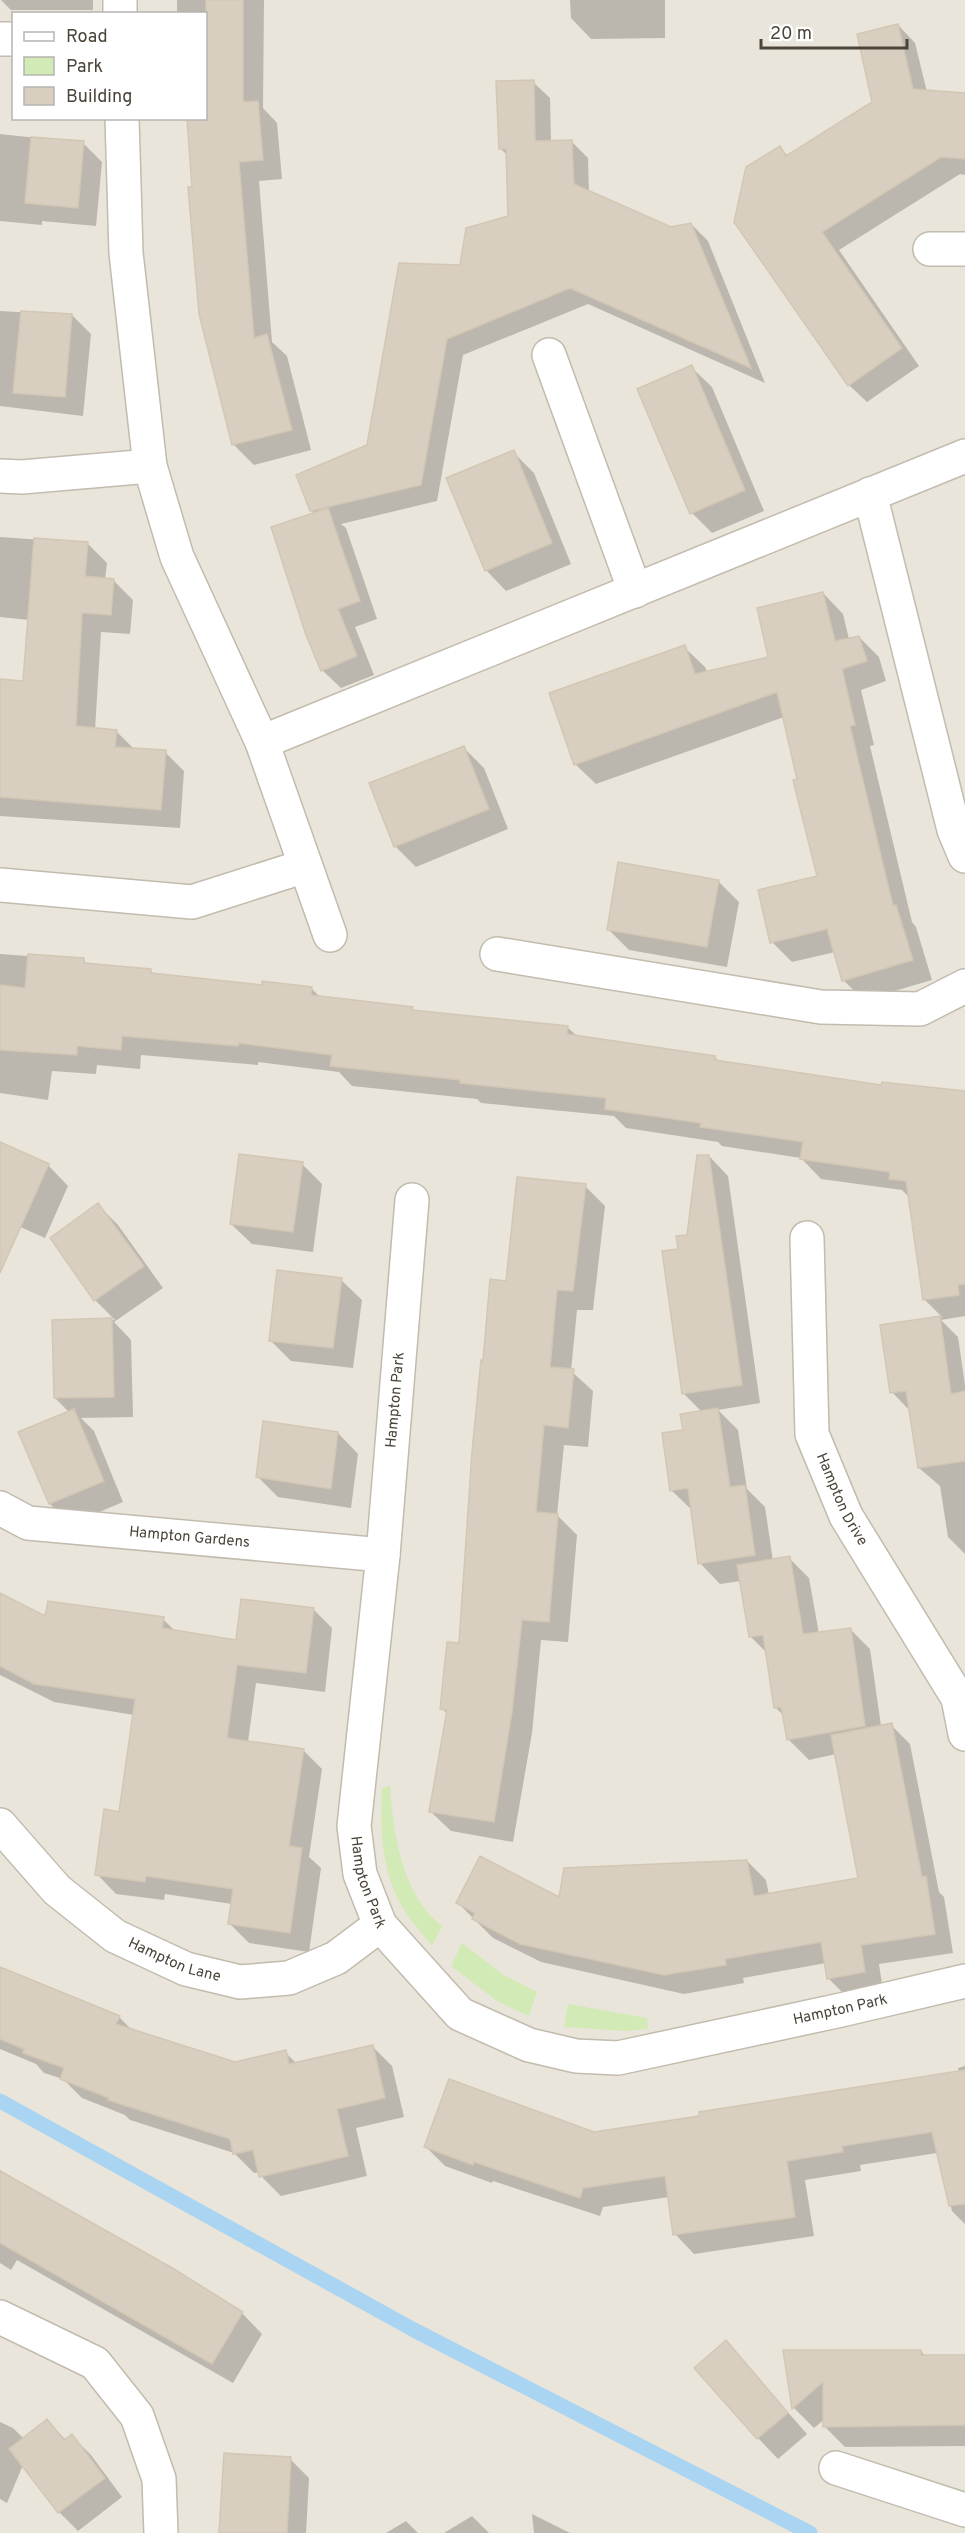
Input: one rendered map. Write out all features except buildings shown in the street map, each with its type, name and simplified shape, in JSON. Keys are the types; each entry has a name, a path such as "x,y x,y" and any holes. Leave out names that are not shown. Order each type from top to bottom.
{"street":[{"path":"122,120 126,253 150,466 177,557 262,742 330,935"},
{"path":"930,249 965,249"},
{"path":"549,355 635,591"},
{"path":"262,742 965,456"},
{"path":"0,476 22,477 150,466"},
{"path":"870,494 954,830 965,856"},
{"path":"0,885 192,902 305,866"},
{"path":"497,954 821,1007 920,1009 965,986"},
{"name":"Hampton Park","path":"412,1200 383,1555 354,1826 360,1874 380,1925 460,2014 529,2044 576,2055 618,2058 965,1981"},
{"name":"Hampton Drive","path":"807,1238 812,1434 846,1516 958,1698 965,1734"},
{"name":"Hampton Gardens","path":"0,1508 28,1523 383,1555"},
{"name":"Hampton Lane","path":"0,1825 57,1890 115,1936 196,1972 240,1982 289,1978 336,1958 380,1925"},
{"path":"0,2317 95,2363 137,2416 159,2479 161,2533"},
{"path":"836,2468 965,2510"}],"shaded area":[{"path":"0,0 965,0 965,2533 0,2533"}],"green space":[{"path":"390,1785 397,1843 402,1862 417,1898 442,1926 432,1946 404,1910 389,1877 383,1848 381,1804 382,1789"},
{"path":"462,1943 504,1975 537,1992 529,2016 497,2001 451,1966"},
{"path":"568,2004 647,2018 648,2029 625,2031 564,2027"}],"waterway":[{"path":"0,2101 414,2330 810,2533"}]}
